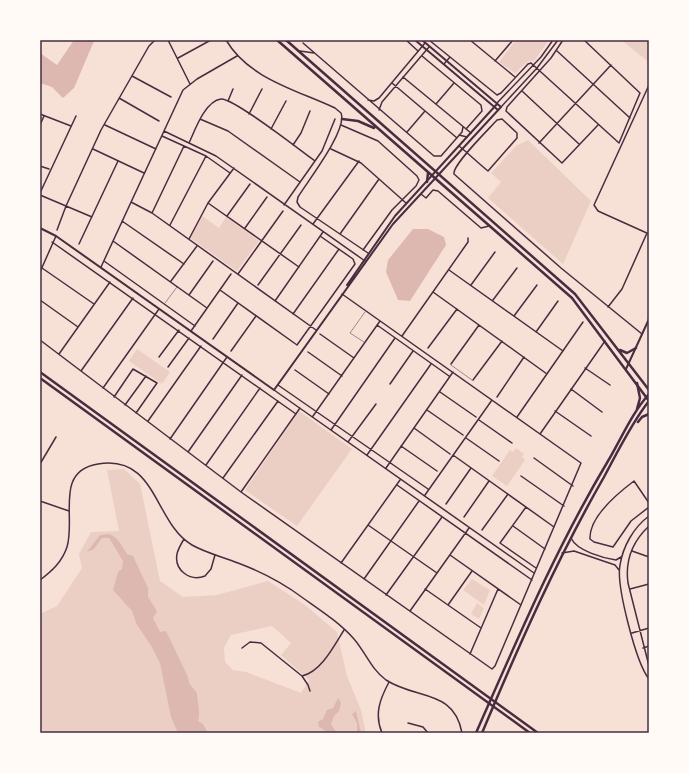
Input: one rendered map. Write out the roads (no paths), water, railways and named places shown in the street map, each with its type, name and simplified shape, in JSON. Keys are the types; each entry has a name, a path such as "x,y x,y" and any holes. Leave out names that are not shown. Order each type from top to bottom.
{"main road":[{"path":"277,40 378,130 572,298 649,401 562,552 537,605 482,733"},
{"path":"286,40 576,294 649,390"},
{"path":"342,119 358,121 378,130"},
{"path":"427,182 428,172"},
{"path":"619,350 627,353 636,348"},
{"path":"40,372 538,733"},
{"path":"40,378 530,733"},
{"path":"627,429 640,402 637,383"},
{"path":"476,733 519,633 556,554 627,429 649,394"},
{"path":"632,429 642,417 649,414"}],"street":[{"path":"57,230 66,206 104,125 150,44 155,40"},
{"path":"168,40 190,84"},
{"path":"177,58 211,40"},
{"path":"226,40 237,56 262,74 335,108 342,113 342,119 331,149 297,200 300,207 368,253"},
{"path":"406,40 418,51"},
{"path":"415,40 498,110"},
{"path":"422,40 501,107"},
{"path":"429,40 495,94 501,93 528,64 533,65 619,143 640,93 584,40"},
{"path":"470,40 515,77"},
{"path":"495,61 512,40"},
{"path":"364,261 391,221 494,106 533,65 553,40"},
{"path":"274,390 364,261 393,224 537,68 558,40"},
{"path":"563,40 557,51 506,110 510,116 562,163 598,125"},
{"path":"303,43 379,111 436,157 441,156 457,138 463,127"},
{"path":"368,100 376,100 425,43"},
{"path":"379,111 380,105 429,47"},
{"path":"296,49 314,53"},
{"path":"557,51 630,118"},
{"path":"101,267 183,90 190,84 237,56"},
{"path":"422,56 482,107 482,111 466,129"},
{"path":"444,64 450,57"},
{"path":"539,143 612,65"},
{"path":"132,75 171,97"},
{"path":"403,77 471,133"},
{"path":"392,83 457,138"},
{"path":"436,104 454,83"},
{"path":"608,306 622,289 648,234 598,211 594,205 649,85"},
{"path":"228,101 234,89"},
{"path":"249,114 262,89"},
{"path":"522,91 580,144"},
{"path":"119,98 159,121"},
{"path":"189,143 203,113 221,99 228,101 249,114 315,161"},
{"path":"271,129 286,101"},
{"path":"293,145 301,133 310,111"},
{"path":"406,133 425,111"},
{"path":"40,114 71,126"},
{"path":"40,126 44,116"},
{"path":"76,116 40,194 92,217"},
{"path":"200,119 228,131 300,182"},
{"path":"284,205 324,146 335,119"},
{"path":"459,146 462,148 467,153 488,171 518,138 517,133 501,119 497,120 467,153 453,170 455,176 642,334"},
{"path":"340,124 378,141 417,176 418,183 382,224 363,250"},
{"path":"104,125 156,149"},
{"path":"164,131 212,153 364,261"},
{"path":"459,135 467,137"},
{"path":"162,136 206,156 230,173"},
{"path":"152,213 184,146"},
{"path":"92,149 144,173"},
{"path":"331,149 359,161 407,204"},
{"path":"169,226 206,156"},
{"path":"78,244 118,161"},
{"path":"312,224 359,161"},
{"path":"40,166 50,170"},
{"path":"188,239 208,203 234,168"},
{"path":"340,234 379,179"},
{"path":"227,216 250,184"},
{"path":"421,194 426,198 433,190 438,191 481,228 490,226"},
{"path":"245,228 267,197"},
{"path":"131,202 152,213 316,330"},
{"path":"208,203 299,267"},
{"path":"238,274 283,211"},
{"path":"122,221 184,264"},
{"path":"258,285 301,225"},
{"path":"40,228 56,236 101,267 534,574"},
{"path":"275,301 323,232"},
{"path":"40,272 52,242 56,236"},
{"path":"220,290 297,345 354,266 355,261 320,236"},
{"path":"402,336 468,242 468,238"},
{"path":"52,242 179,330 296,414"},
{"path":"113,242 207,308"},
{"path":"171,282 197,246"},
{"path":"293,314 339,249"},
{"path":"471,285 495,252"},
{"path":"104,261 195,326"},
{"path":"189,295 213,261"},
{"path":"42,268 94,304"},
{"path":"493,301 517,268"},
{"path":"449,270 563,351"},
{"path":"191,331 231,274"},
{"path":"58,354 110,282"},
{"path":"514,316 537,285"},
{"path":"433,292 547,374"},
{"path":"40,340 241,492 492,668 495,666 555,528 581,463 342,294"},
{"path":"81,371 133,298"},
{"path":"40,300 78,327"},
{"path":"536,332 558,301"},
{"path":"213,339 238,303"},
{"path":"103,388 159,309"},
{"path":"428,348 457,309"},
{"path":"231,351 256,316"},
{"path":"626,369 649,319"},
{"path":"313,417 380,321"},
{"path":"516,418 583,322"},
{"path":"377,325 450,377"},
{"path":"451,364 479,325"},
{"path":"159,357 179,330"},
{"path":"320,334 354,358"},
{"path":"168,367 189,338"},
{"path":"331,430 395,338"},
{"path":"474,380 502,341"},
{"path":"540,434 605,341"},
{"path":"147,422 201,346"},
{"path":"390,384 413,351"},
{"path":"308,352 342,376"},
{"path":"170,439 228,357"},
{"path":"497,397 524,357"},
{"path":"367,455 431,364"},
{"path":"585,368 610,385"},
{"path":"114,397 133,369 157,383 136,414"},
{"path":"295,370 329,394"},
{"path":"386,468 453,372"},
{"path":"188,452 242,375"},
{"path":"125,405 146,376"},
{"path":"278,385 428,489"},
{"path":"206,465 260,388"},
{"path":"571,388 602,412"},
{"path":"439,392 476,417"},
{"path":"424,496 492,400"},
{"path":"223,478 278,401"},
{"path":"348,442 376,404"},
{"path":"241,492 300,408"},
{"path":"427,410 463,435"},
{"path":"555,411 591,436"},
{"path":"478,419 512,443"},
{"path":"414,428 450,454"},
{"path":"40,464 56,437"},
{"path":"466,437 499,461"},
{"path":"401,446 437,471"},
{"path":"453,455 555,528"},
{"path":"534,458 572,486"},
{"path":"40,580 57,566 66,549 68,511 72,482 80,470 98,464 119,463 131,467 145,482 184,539 198,548 254,569 284,584 344,630 354,640 372,667 389,682 407,690 439,700 448,705 458,716 462,733"},
{"path":"446,504 471,468"},
{"path":"521,476 564,506"},
{"path":"341,563 400,479"},
{"path":"464,517 489,481"},
{"path":"649,503 634,481 615,496 604,508 592,528 590,539 610,548 614,547 628,525 649,508"},
{"path":"397,484 532,580"},
{"path":"482,530 508,494"},
{"path":"40,501 68,511"},
{"path":"364,579 419,501"},
{"path":"526,507 500,543 537,568"},
{"path":"649,516 631,536 621,557 619,570 639,660 649,679"},
{"path":"386,595 442,517"},
{"path":"368,525 437,573"},
{"path":"512,526 545,549"},
{"path":"649,526 639,537 632,550 627,568 629,589 643,648 649,666"},
{"path":"410,611 469,528"},
{"path":"570,537 576,546 616,560 621,557"},
{"path":"184,539 176,557 179,568 183,573 196,578 205,576 209,573 215,555"},
{"path":"632,550 649,557"},
{"path":"562,552 574,551 615,565 619,570"},
{"path":"450,555 521,605"},
{"path":"448,605 472,571"},
{"path":"629,589 649,584"},
{"path":"425,589 481,628"},
{"path":"470,654 498,589"},
{"path":"632,633 649,628"},
{"path":"302,676 308,674 318,666 344,630"},
{"path":"242,648 250,642 261,643 302,676 310,691"},
{"path":"643,648 649,646"},
{"path":"382,733 378,722 379,706 389,682"},
{"path":"408,723 423,727 428,733"}],"lane":[{"path":"164,304 177,286"},
{"path":"365,311 350,333 365,342"},
{"path":"451,364 474,380"}]}
